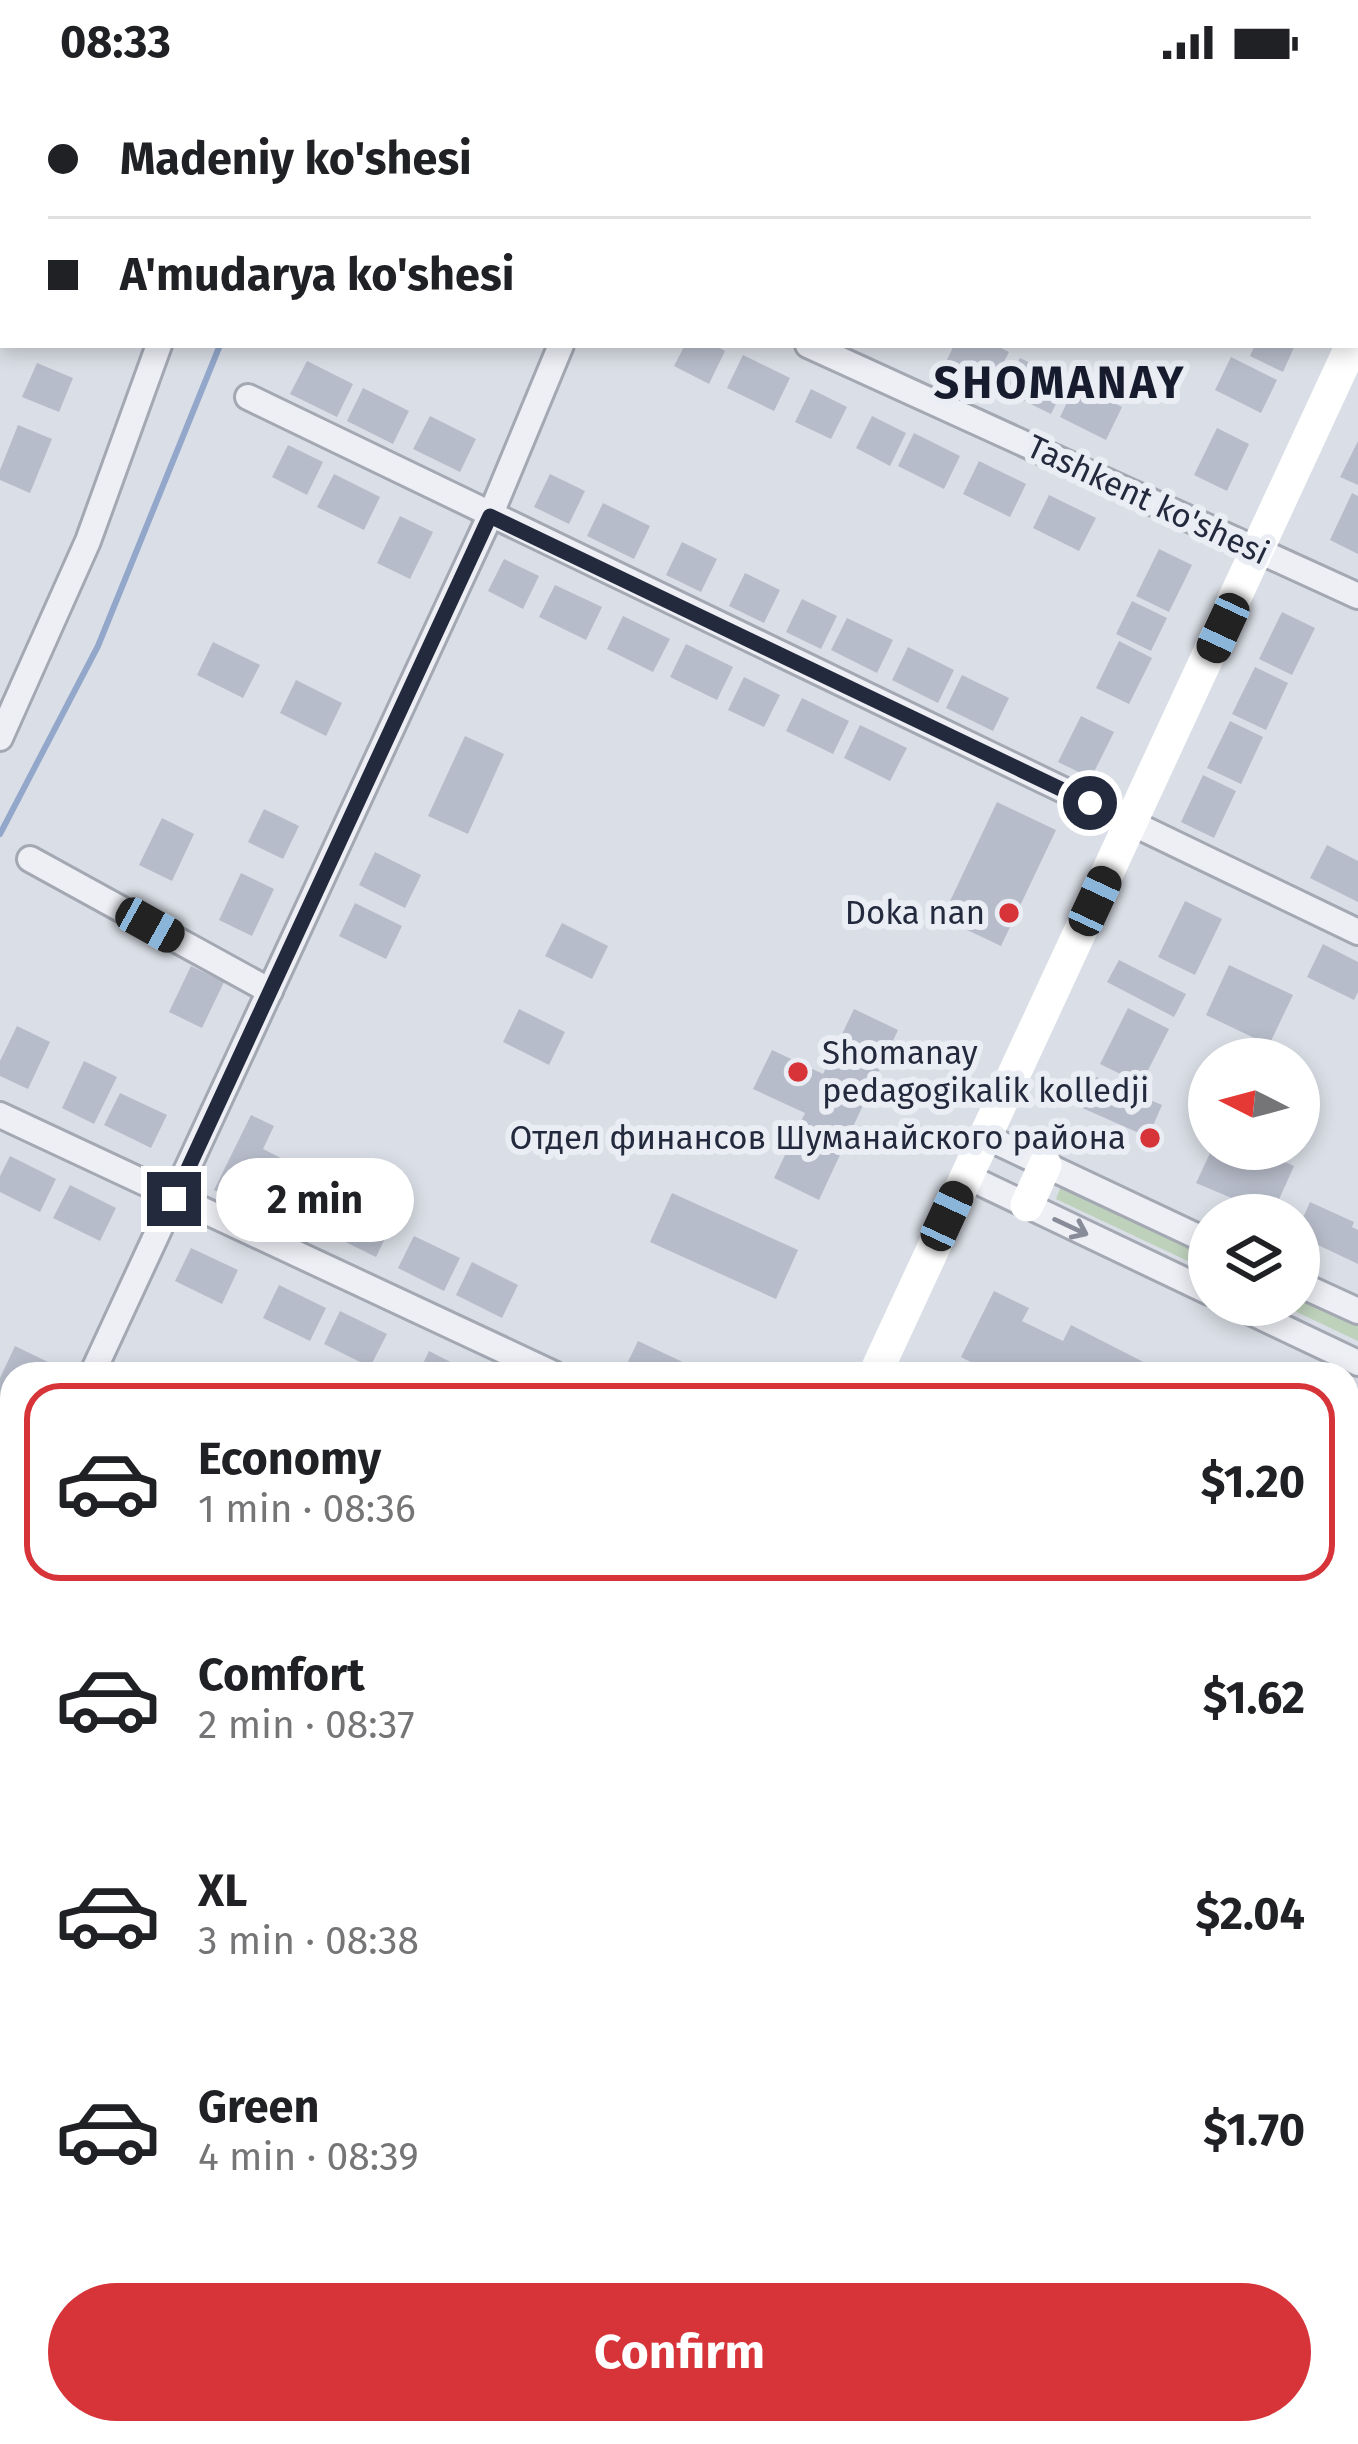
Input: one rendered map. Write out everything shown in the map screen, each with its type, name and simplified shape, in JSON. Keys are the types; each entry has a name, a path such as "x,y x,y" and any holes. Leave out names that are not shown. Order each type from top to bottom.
{"main road":[{"path":"881,1362 1351,348"},
{"path":"1027,1205 1046,1165"}],"street":[{"path":"0,738 88,542 158,348"},
{"path":"98,1362 490,516 560,348"},
{"name":"Tashkent ko'shesi","path":"815,348 1358,596"},
{"path":"248,397 1358,932"},
{"path":"30,859 270,992"},
{"path":"0,1115 528,1362"},
{"path":"984,1136 1188,1231"},
{"path":"966,1177 1188,1282"},
{"path":"1320,1294 1358,1311"},
{"path":"1280,1326 1356,1362"}],"green space":[{"path":"1061,1186 1188,1245 1188,1261 1056,1199"},
{"path":"1320,1307 1358,1325 1358,1341 1320,1323"}],"building":[{"path":"683,348 725,351 709,384 674,366"},
{"path":"953,348 1009,352 992,385 946,362"},
{"path":"1254,348 1294,348 1283,372 1250,356"},
{"path":"743,355 790,378 774,411 727,388"},
{"path":"1231,357 1277,380 1261,413 1215,390"},
{"path":"1020,358 1067,381 1051,414 1004,391"},
{"path":"307,361 353,384 337,417 290,394"},
{"path":"37,363 73,378 59,412 22,397"},
{"path":"1076,384 1122,407 1106,440 1060,417"},
{"path":"363,388 409,411 393,444 347,421"},
{"path":"811,389 847,407 831,439 795,422"},
{"path":"430,416 476,439 460,472 413,449"},
{"path":"872,416 906,433 890,466 856,448"},
{"path":"18,425 52,439 30,493 0,480"},
{"path":"1217,428 1249,444 1227,491 1194,475"},
{"path":"914,433 960,456 944,489 898,466"},
{"path":"1358,441 1358,485 1340,477"},
{"path":"288,445 323,462 307,495 272,477"},
{"path":"979,461 1026,484 1010,517 963,494"},
{"path":"334,474 380,497 364,530 317,507"},
{"path":"550,474 585,491 569,524 534,507"},
{"path":"1352,493 1358,496 1358,554 1330,540"},
{"path":"1049,495 1096,518 1079,551 1033,528"},
{"path":"603,503 650,526 634,559 587,536"},
{"path":"400,516 433,532 410,579 377,563"},
{"path":"682,542 717,559 701,592 666,575"},
{"path":"1159,549 1192,565 1169,612 1136,596"},
{"path":"504,559 539,576 523,609 488,591"},
{"path":"745,573 780,590 764,623 729,606"},
{"path":"555,585 602,607 586,640 539,617"},
{"path":"802,599 837,616 821,649 786,632"},
{"path":"1132,601 1167,618 1151,651 1116,634"},
{"path":"1282,612 1315,628 1292,675 1259,659"},
{"path":"623,616 670,639 653,672 607,649"},
{"path":"847,618 893,640 877,673 831,650"},
{"path":"1119,641 1152,658 1129,704 1096,688"},
{"path":"213,642 260,665 243,698 197,675"},
{"path":"686,644 733,667 717,700 670,677"},
{"path":"908,647 954,670 938,703 892,680"},
{"path":"1255,667 1288,683 1266,730 1232,714"},
{"path":"962,675 1009,698 993,731 946,708"},
{"path":"744,677 780,695 764,727 728,710"},
{"path":"296,680 342,703 326,736 280,713"},
{"path":"802,698 849,721 833,754 786,731"},
{"path":"1081,716 1114,732 1091,778 1058,762"},
{"path":"1230,721 1263,737 1241,784 1207,768"},
{"path":"860,725 907,748 890,781 844,758"},
{"path":"465,736 504,754 468,834 428,816"},
{"path":"1203,775 1236,791 1214,838 1181,822"},
{"path":"997,802 1056,830 1001,946 942,918"},
{"path":"264,809 299,826 283,859 248,842"},
{"path":"162,818 194,834 172,881 139,865"},
{"path":"1327,845 1358,861 1358,902 1310,878"},
{"path":"375,852 421,875 405,908 359,885"},
{"path":"241,873 274,889 252,936 219,920"},
{"path":"1185,901 1222,919 1195,975 1158,957"},
{"path":"355,903 402,926 386,959 339,936"},
{"path":"562,923 608,946 592,979 545,956"},
{"path":"1323,944 1358,962 1354,1000 1307,977"},
{"path":"1119,960 1186,994 1174,1017 1107,982"},
{"path":"1229,965 1293,995 1272,1038 1254,1038 1206,1015"},
{"path":"191,966 224,982 202,1028 169,1012"},
{"path":"1128,1008 1169,1029 1141,1084 1100,1064"},
{"path":"519,1009 565,1032 549,1065 503,1042"},
{"path":"854,1009 898,1030 819,1200 774,1178 805,1113 753,1089 772,1050 823,1074"},
{"path":"17,1026 50,1042 28,1089 0,1076 0,1061"},
{"path":"84,1061 117,1077 94,1124 62,1108"},
{"path":"1094,1076 1162,1105 1148,1137 1080,1107"},
{"path":"120,1093 167,1115 151,1148 104,1125"},
{"path":"251,1115 274,1126 263,1149 309,1172 283,1224 214,1190"},
{"path":"10,1156 56,1179 40,1212 0,1192 0,1176"},
{"path":"1202,1170 1292,1170 1281,1194 1222,1194 1196,1183"},
{"path":"70,1185 116,1208 100,1241 53,1218"},
{"path":"672,1193 798,1250 776,1299 650,1242"},
{"path":"346,1201 392,1224 376,1257 329,1234"},
{"path":"1320,1207 1354,1222 1358,1264 1320,1246"},
{"path":"414,1236 460,1258 444,1291 398,1268"},
{"path":"191,1248 238,1270 222,1304 175,1281"},
{"path":"472,1262 518,1285 502,1318 456,1295"},
{"path":"279,1285 326,1308 310,1341 263,1318"},
{"path":"994,1291 1029,1308 1022,1321 1063,1341 1071,1325 1143,1362 971,1362 961,1357"},
{"path":"340,1311 387,1334 373,1362 360,1362 324,1344"},
{"path":"638,1341 683,1362 628,1362"},
{"path":"15,1346 48,1362 8,1362"},
{"path":"429,1351 451,1362 424,1362"}],"waterway":[{"path":"0,834 98,646 219,348"}],"place":[{"name":"Doka nan","path":"1009,913"},
{"name":"Shomanay pedagogikalik kolledji","path":"798,1072"},
{"name":"Отдел финансов Шуманайского района","path":"1150,1138"}],"district":[{"name":"SHOMANAY","path":"1060,383"}],"route":[{"path":"174,1199 490,516 1090,803"}]}
